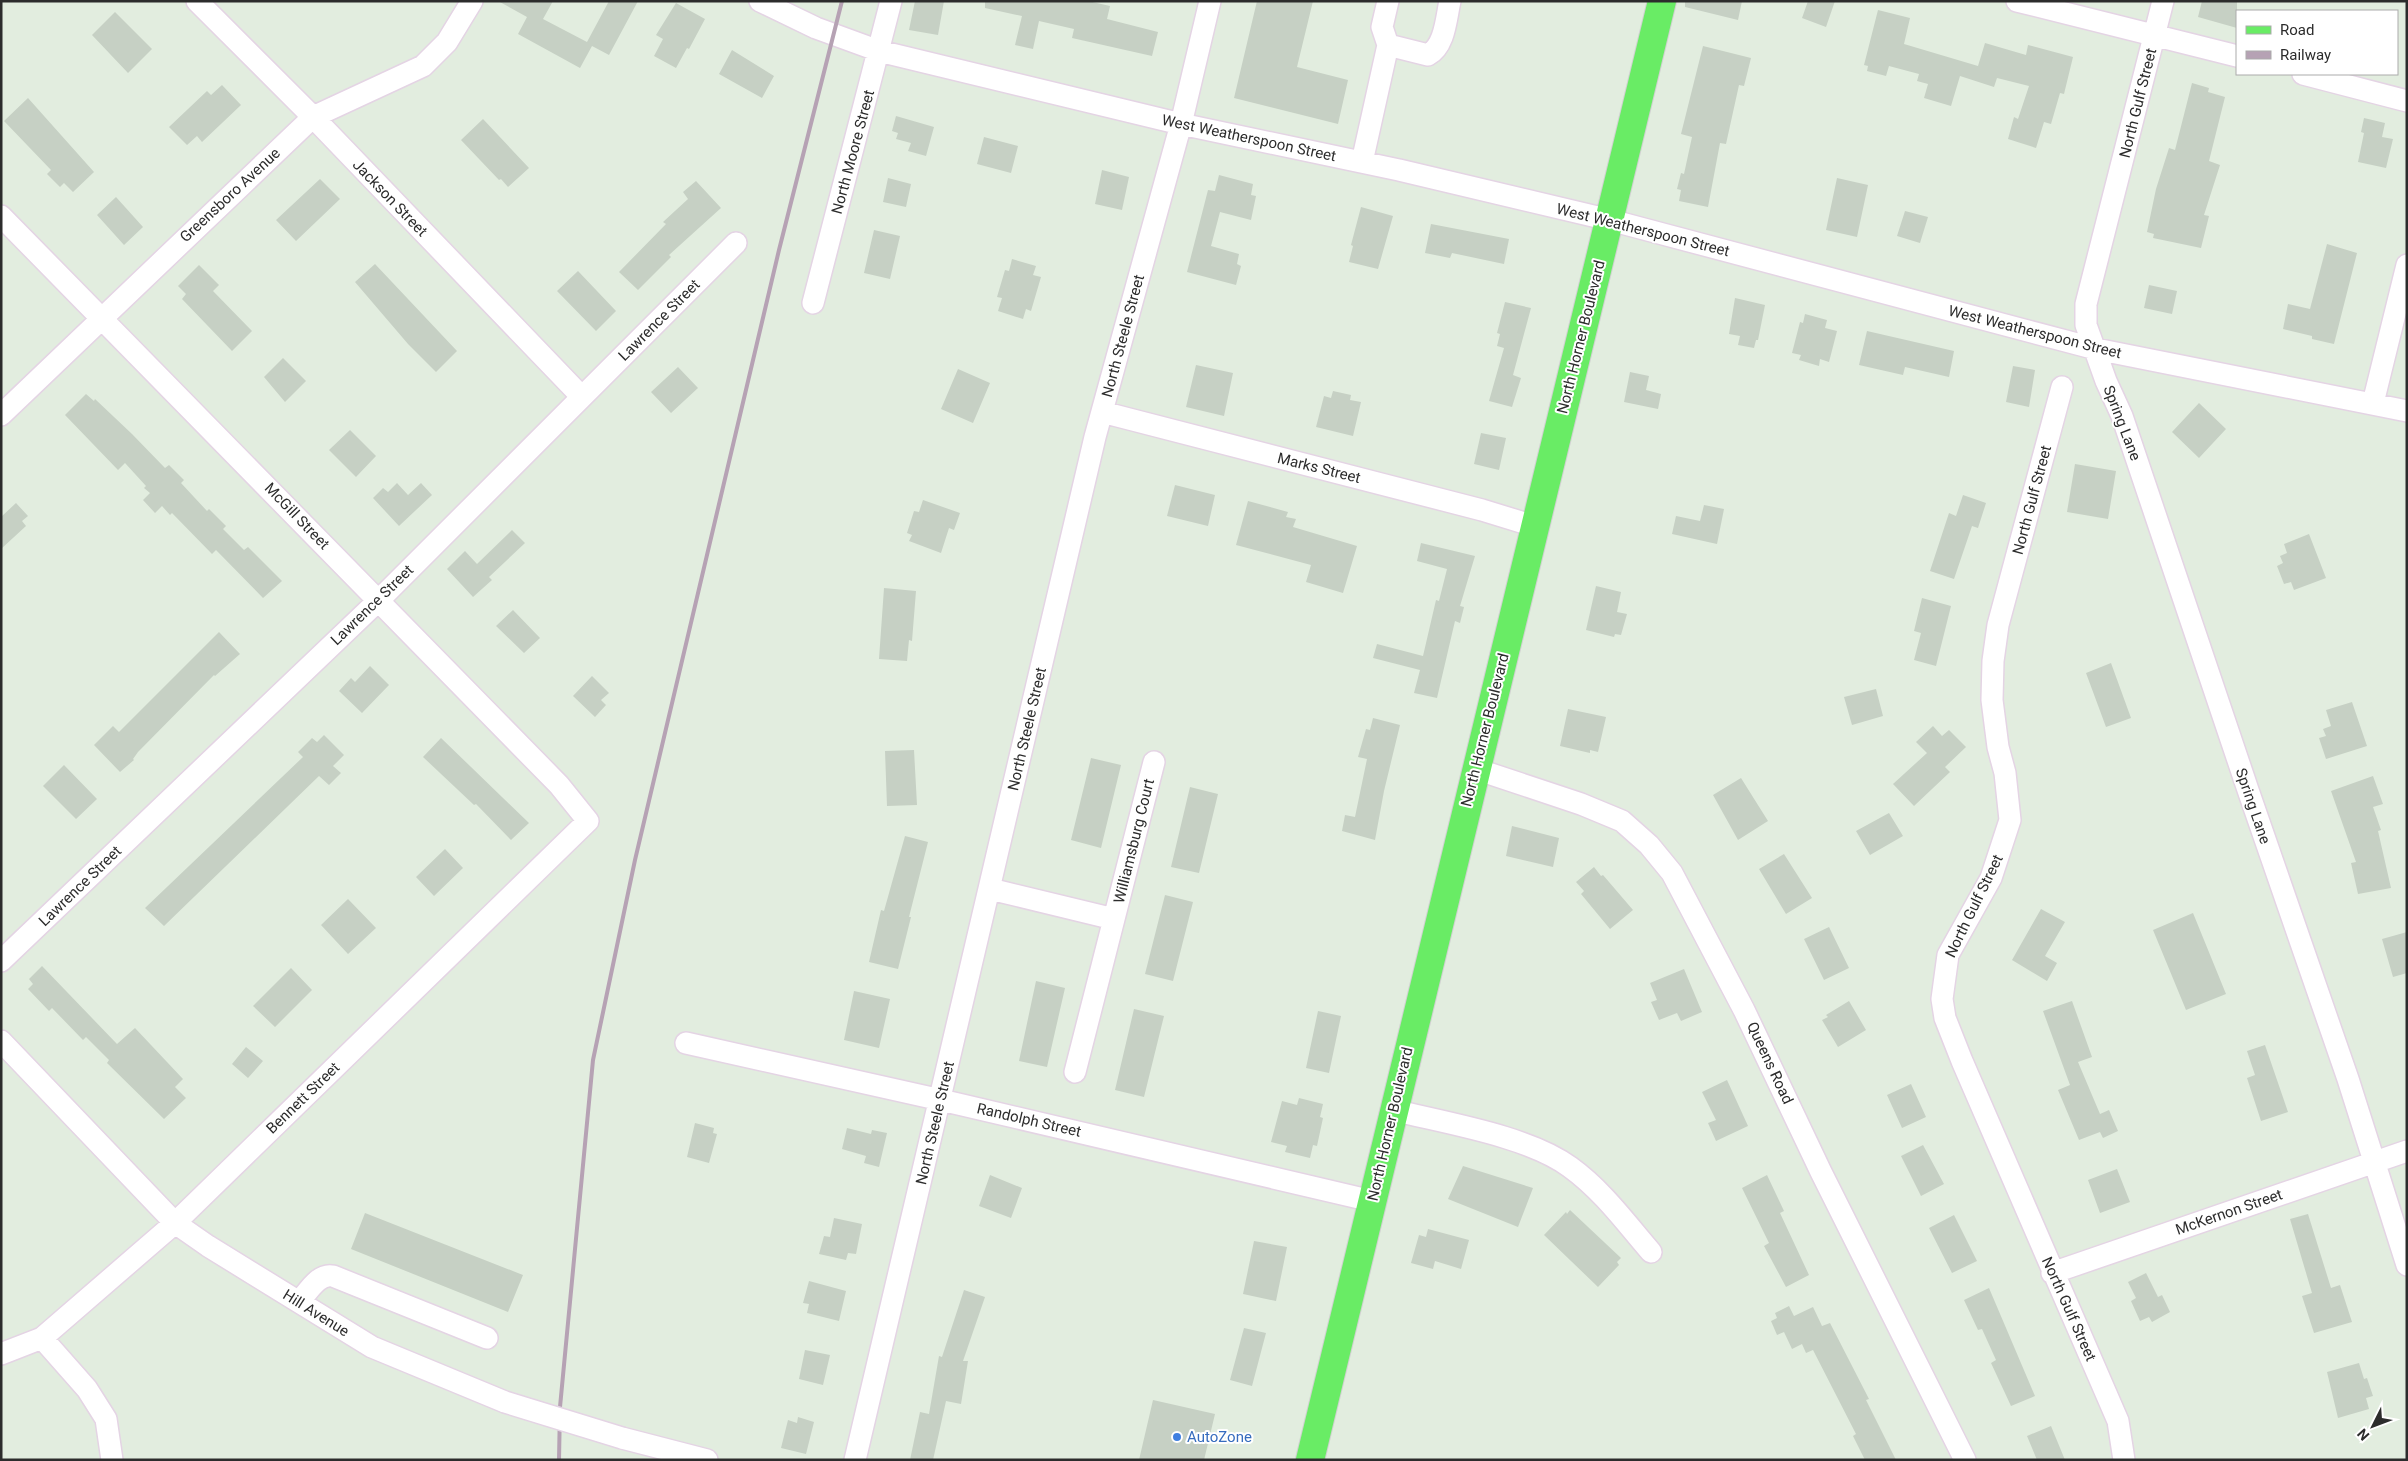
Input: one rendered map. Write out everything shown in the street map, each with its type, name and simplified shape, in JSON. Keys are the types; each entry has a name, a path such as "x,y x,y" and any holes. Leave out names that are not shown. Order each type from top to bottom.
{"main road":[{"name":"North Horner Boulevard","path":"1310,1460 1662,1"}],"street":[{"name":"Jackson Street","path":"197,1 313,117 581,396"},
{"name":"Greensboro Avenue","path":"1,415 313,117 422,66 447,42 472,1"},
{"name":"West Weatherspoon Street","path":"760,1 816,28 879,51 1181,124 1362,162 1610,220 2096,349 2407,411"},
{"name":"North Moore Street","path":"813,303 891,1"},
{"name":"North Steele Street","path":"856,1460 1102,412 1181,124 1210,1"},
{"path":"1362,162 1388,45 1382,27 1388,1"},
{"path":"1388,45 1428,55 1436,51 1441,41 1450,1"},
{"path":"2018,1 2236,56"},
{"name":"North Gulf Street","path":"2096,349 2086,325 2086,304 2156,35 2163,1"},
{"path":"2307,75 2407,101"},
{"name":"McGill Street","path":"1,216 379,600 559,786 588,822"},
{"name":"Lawrence Street","path":"1,961 379,600 736,243"},
{"path":"2373,403 2407,265"},
{"name":"Spring Lane","path":"2096,349 2106,381 2125,425 2376,1161 2407,1266"},
{"name":"North Gulf Street","path":"2062,388 1998,625 1993,661 1992,700 1998,747 2005,773 2010,820 1991,878 1948,954 1942,999 1945,1018 1962,1061 2118,1421 2124,1460"},
{"name":"Marks Street","path":"1102,412 1463,505 1534,526"},
{"name":"Williamsburg Court","path":"1075,1072 1154,762"},
{"name":"Queens Road","path":"1476,769 1581,804 1622,821 1649,845 1672,873 1744,1010 1821,1172 1965,1460"},
{"name":"Bennett Street","path":"1,1354 42,1338 175,1222 588,822"},
{"name":"Williamsburg Court","path":"990,889 1114,919"},
{"name":"Hill Avenue","path":"1,1041 175,1222 208,1246 372,1347 505,1402 622,1438 706,1460"},
{"name":"Randolph Street","path":"686,1043 941,1100 1372,1201"},
{"path":"1393,1110 1517,1142 1553,1157 1570,1167 1596,1189 1651,1252"},
{"name":"McKernon Street","path":"2052,1272 2407,1151"},
{"path":"299,1302 319,1280 329,1275 487,1338"},
{"path":"42,1338 88,1388 106,1419 112,1460"}],"building":[{"path":"498,1 553,1 543,19 587,42 609,1 638,1 609,55 592,46 580,68 518,34 527,17"},
{"path":"915,1 944,1 938,35 909,30"},
{"path":"985,1 1088,1 1110,6 1107,19 1158,32 1152,56 1072,38 1074,29 1039,21 1033,49 1015,45 1022,16 985,8"},
{"path":"1257,1 1313,1 1297,67 1348,80 1338,124 1234,98"},
{"path":"1685,1 1742,1 1738,20 1685,7"},
{"path":"1808,1 1835,1 1826,27 1802,18"},
{"path":"2202,1 2237,1 2236,28 2198,17"},
{"path":"676,3 705,19 689,49 687,48 676,68 654,56 663,39 656,35"},
{"path":"1878,10 1910,18 1904,44 1978,66 1985,43 2026,55 2028,45 2073,57 2064,94 2060,93 2051,124 2044,122 2036,148 2008,139 2014,117 2018,119 2029,86 1997,78 1994,87 1960,76 1951,106 1924,98 1928,84 1917,81 1919,74 1889,66 1886,76 1867,71 1868,66 1864,65"},
{"path":"115,12 152,49 128,73 92,35"},
{"path":"1703,46 1751,58 1744,86 1739,85 1726,144 1720,143 1708,207 1679,201 1681,190 1677,189 1681,173 1684,174 1692,137 1681,134"},
{"path":"732,50 774,76 762,98 719,74"},
{"path":"2192,83 2209,88 2208,92 2225,97 2209,161 2220,165 2204,215 2209,216 2201,248 2153,238 2154,234 2147,232 2156,189 2169,148 2175,150"},
{"path":"222,85 241,105 202,142 197,136 187,145 169,127 207,91 211,95"},
{"path":"28,98 94,172 73,192 64,183 60,187 47,174 51,170 4,121"},
{"path":"896,116 934,127 926,156 908,151 911,143 896,139 898,133 892,131"},
{"path":"2364,118 2385,123 2382,137 2393,139 2386,168 2358,162 2364,133 2361,132"},
{"path":"483,119 529,168 508,187 461,140"},
{"path":"984,137 1018,146 1011,173 977,164"},
{"path":"1102,170 1129,177 1122,210 1095,204"},
{"path":"1219,175 1253,184 1251,195 1256,196 1251,220 1220,212 1211,246 1239,254 1237,264 1241,266 1236,285 1187,272 1208,190 1215,191"},
{"path":"888,178 911,184 906,207 883,202"},
{"path":"1837,178 1868,185 1857,237 1826,230"},
{"path":"320,179 340,199 296,241 276,220"},
{"path":"696,181 721,208 669,255 671,257 638,290 619,272 666,224 663,222 688,199 683,192"},
{"path":"116,197 143,227 124,245 97,215"},
{"path":"1361,207 1393,216 1378,269 1349,262 1353,246 1351,245"},
{"path":"1905,211 1928,217 1920,243 1897,236"},
{"path":"1431,224 1509,239 1504,264 1452,253 1450,258 1425,253"},
{"path":"874,230 900,236 890,279 864,273"},
{"path":"2327,244 2357,253 2334,344 2283,329 2288,304 2310,309"},
{"path":"1012,259 1036,266 1033,275 1041,277 1031,311 1026,309 1023,319 998,311 1002,298 997,297 1005,270 1009,271"},
{"path":"375,264 457,351 436,372 408,344 355,282"},
{"path":"199,265 219,285 213,291 252,331 232,351 182,299 186,294 178,286"},
{"path":"578,271 616,311 596,331 557,291"},
{"path":"2149,285 2177,291 2172,314 2144,308"},
{"path":"1735,298 1765,305 1758,340 1756,340 1754,348 1738,345 1740,336 1729,334"},
{"path":"1505,302 1531,308 1513,375 1521,378 1512,407 1489,401 1504,348 1497,346 1500,334 1497,333"},
{"path":"1805,314 1827,320 1825,328 1837,331 1829,362 1820,359 1819,366 1799,360 1801,355 1792,353 1800,322 1803,323"},
{"path":"1867,331 1954,351 1949,377 1905,367 1903,375 1859,365"},
{"path":"283,358 306,381 285,402 264,377"},
{"path":"1196,365 1233,373 1224,416 1186,407"},
{"path":"2013,366 2035,370 2029,407 2006,402"},
{"path":"678,367 698,388 671,413 651,392"},
{"path":"958,369 990,383 973,423 941,409"},
{"path":"1630,372 1649,376 1646,390 1661,394 1658,409 1624,402"},
{"path":"1333,391 1351,395 1350,400 1361,402 1353,436 1316,427 1324,396 1331,398"},
{"path":"86,394 94,401 95,399 165,468 169,465 184,480 181,483 207,511 209,509 226,526 223,529 244,550 248,547 282,581 263,598 216,550 212,554 172,513 170,515 162,506 155,513 143,500 150,493 144,488 146,486 125,463 118,470 65,415"},
{"path":"2199,403 2226,429 2199,458 2172,432"},
{"path":"350,430 376,456 356,477 329,450"},
{"path":"1481,433 1506,438 1499,470 1474,464"},
{"path":"2075,464 2116,471 2108,519 2067,512"},
{"path":"397,483 408,495 421,483 432,495 399,526 373,498 383,488 388,492"},
{"path":"1175,485 1215,495 1208,526 1167,516"},
{"path":"1963,495 1986,503 1978,528 1972,526 1954,579 1930,571 1949,513 1956,516"},
{"path":"923,500 960,513 954,530 949,528 941,553 909,541 912,535 907,533 914,511 919,512"},
{"path":"1248,501 1288,512 1286,517 1296,519 1293,527 1357,546 1343,593 1306,582 1311,565 1236,545"},
{"path":"16,503 28,516 22,521 26,526 1,549 1,517"},
{"path":"1704,505 1724,509 1717,544 1672,534 1676,516 1700,521"},
{"path":"512,530 525,543 489,577 492,580 473,597 447,569 465,551 477,564"},
{"path":"2309,534 2326,578 2294,590 2291,582 2284,584 2277,566 2283,563 2280,556 2287,553 2284,544"},
{"path":"1421,543 1475,556 1460,606 1464,607 1460,623 1455,621 1437,698 1414,693 1420,670 1373,658 1377,644 1423,656 1436,600 1439,601 1447,569 1417,561"},
{"path":"1596,586 1621,592 1617,612 1627,614 1621,635 1615,634 1614,637 1586,630"},
{"path":"884,588 916,591 912,641 909,640 907,661 879,659"},
{"path":"1922,598 1951,606 1936,666 1914,660 1921,633 1914,631"},
{"path":"513,610 540,638 524,653 496,626"},
{"path":"219,632 240,654 214,675 138,752 134,760 120,772 94,745 113,726 119,732"},
{"path":"2111,663 2131,718 2106,727 2086,673"},
{"path":"370,666 389,685 362,713 339,691 351,678 355,682"},
{"path":"592,676 609,693 601,700 606,705 595,717 573,696"},
{"path":"1876,689 1883,716 1852,725 1844,697"},
{"path":"2352,702 2367,746 2326,759 2319,738 2326,736 2323,729 2331,726 2326,710"},
{"path":"1568,709 1606,717 1598,752 1590,750 1590,753 1560,746"},
{"path":"1373,718 1400,725 1384,791 1375,840 1342,831 1345,815 1355,817 1367,759 1358,757 1366,729 1370,730"},
{"path":"1933,726 1942,736 1949,730 1966,747 1945,767 1950,772 1914,806 1893,784 1927,753 1916,742"},
{"path":"324,735 344,755 333,766 341,773 329,785 319,776 164,926 145,908 303,757 298,752 312,738 317,742"},
{"path":"441,738 529,823 511,840 476,804 474,805 423,757"},
{"path":"914,750 917,805 887,806 885,751"},
{"path":"1091,758 1121,765 1101,848 1071,840"},
{"path":"64,765 97,799 76,819 43,786"},
{"path":"2373,776 2383,804 2373,807 2381,830 2378,831 2391,888 2358,894 2351,863 2356,862 2331,791"},
{"path":"1741,778 1768,821 1738,840 1713,795"},
{"path":"1190,787 1218,794 1199,873 1171,867"},
{"path":"1889,813 1903,836 1870,855 1856,831"},
{"path":"1512,826 1559,838 1553,867 1506,856"},
{"path":"905,836 928,842 898,969 869,962 881,910 884,911"},
{"path":"445,849 463,868 434,896 416,877"},
{"path":"1784,854 1812,898 1786,914 1759,869"},
{"path":"1594,867 1633,910 1610,929 1581,894 1584,891 1576,882"},
{"path":"1165,895 1193,902 1173,981 1145,974"},
{"path":"348,899 376,928 348,954 321,925"},
{"path":"2041,909 2065,922 2045,956 2057,963 2047,981 2012,960"},
{"path":"2193,913 2226,994 2186,1010 2153,930"},
{"path":"1829,927 1849,968 1824,980 1804,939"},
{"path":"2407,932 2407,973 2393,977 2382,939"},
{"path":"42,966 117,1044 135,1028 183,1079 175,1087 186,1098 164,1119 107,1063 109,1060 86,1037 83,1040 52,1008 49,1011 28,989 33,984 29,979"},
{"path":"291,968 312,990 275,1027 253,1006"},
{"path":"1684,969 1702,1012 1681,1021 1677,1013 1659,1020 1651,1002 1657,1000 1650,983"},
{"path":"1036,981 1065,988 1047,1067 1019,1061"},
{"path":"854,991 890,999 879,1048 844,1040"},
{"path":"1849,1001 1866,1030 1838,1047 1822,1020 1828,1017 1826,1015"},
{"path":"2072,1001 2092,1057 2078,1062 2100,1114 2109,1110 2118,1131 2103,1138 2100,1132 2079,1140 2058,1090 2070,1085 2043,1011"},
{"path":"1134,1009 1164,1016 1144,1097 1115,1090"},
{"path":"1318,1011 1341,1016 1329,1073 1306,1068"},
{"path":"2265,1045 2288,1112 2261,1121 2247,1078 2255,1075 2247,1051"},
{"path":"246,1047 263,1061 248,1078 232,1064"},
{"path":"1727,1080 1748,1126 1716,1141 1708,1123 1716,1120 1702,1092"},
{"path":"1911,1084 1926,1117 1902,1128 1887,1095"},
{"path":"1299,1098 1323,1104 1320,1117 1323,1118 1317,1146 1313,1145 1310,1158 1285,1152 1287,1146 1271,1142 1282,1101 1297,1105"},
{"path":"695,1123 714,1128 713,1133 717,1134 709,1163 687,1157"},
{"path":"847,1128 871,1134 872,1130 887,1133 879,1167 864,1163 866,1156 842,1149"},
{"path":"1923,1145 1944,1184 1921,1196 1901,1156"},
{"path":"1463,1166 1533,1188 1518,1227 1448,1199"},
{"path":"2117,1169 2130,1202 2100,1213 2088,1180"},
{"path":"990,1175 1022,1188 1011,1218 979,1206"},
{"path":"1767,1175 1784,1211 1780,1213 1809,1275 1786,1287 1764,1246 1769,1243 1742,1188"},
{"path":"1570,1210 1621,1258 1617,1262 1619,1265 1598,1287 1544,1235"},
{"path":"365,1213 523,1275 508,1312 351,1249"},
{"path":"2308,1214 2331,1288 2340,1285 2352,1322 2314,1333 2302,1296 2312,1293 2290,1219"},
{"path":"1954,1215 1977,1261 1952,1273 1929,1228"},
{"path":"834,1218 862,1224 856,1254 848,1253 846,1260 819,1254 824,1236 830,1237"},
{"path":"1428,1229 1469,1240 1461,1269 1435,1261 1433,1269 1411,1263 1419,1235 1426,1237"},
{"path":"1254,1241 1287,1247 1276,1301 1243,1294"},
{"path":"2146,1273 2158,1297 2162,1295 2170,1312 2152,1322 2149,1317 2140,1321 2131,1301 2136,1298 2128,1282"},
{"path":"809,1281 846,1291 839,1321 807,1313 809,1304 803,1303"},
{"path":"1989,1288 2035,1396 2011,1406 1991,1363 1996,1360 1982,1329 1978,1330 1964,1300"},
{"path":"964,1290 985,1297 963,1361 968,1361 961,1404 946,1401 933,1460 910,1460 920,1412 929,1414 939,1356 942,1357"},
{"path":"1789,1306 1794,1316 1813,1307 1822,1326 1830,1323 1869,1399 1866,1400 1896,1460 1865,1460 1853,1436 1856,1434 1813,1350 1806,1353 1802,1344 1792,1349 1784,1332 1777,1335 1771,1321 1777,1318 1775,1313"},
{"path":"1244,1328 1266,1333 1252,1386 1230,1380"},
{"path":"805,1350 830,1355 823,1385 799,1379"},
{"path":"2359,1363 2364,1379 2367,1378 2373,1396 2366,1398 2369,1409 2338,1418 2327,1372"},
{"name":"AutoZone","path":"1153,1400 1215,1414 1204,1460 1139,1460"},
{"path":"798,1417 814,1422 806,1454 781,1448 788,1420 797,1423"},
{"path":"2051,1426 2065,1460 2037,1460 2027,1436"}],"railway":[{"path":"559,1460 560,1407 593,1060 635,860 779,250 842,1"}],"place":[{"name":"AutoZone","path":"1177,1437"}]}
